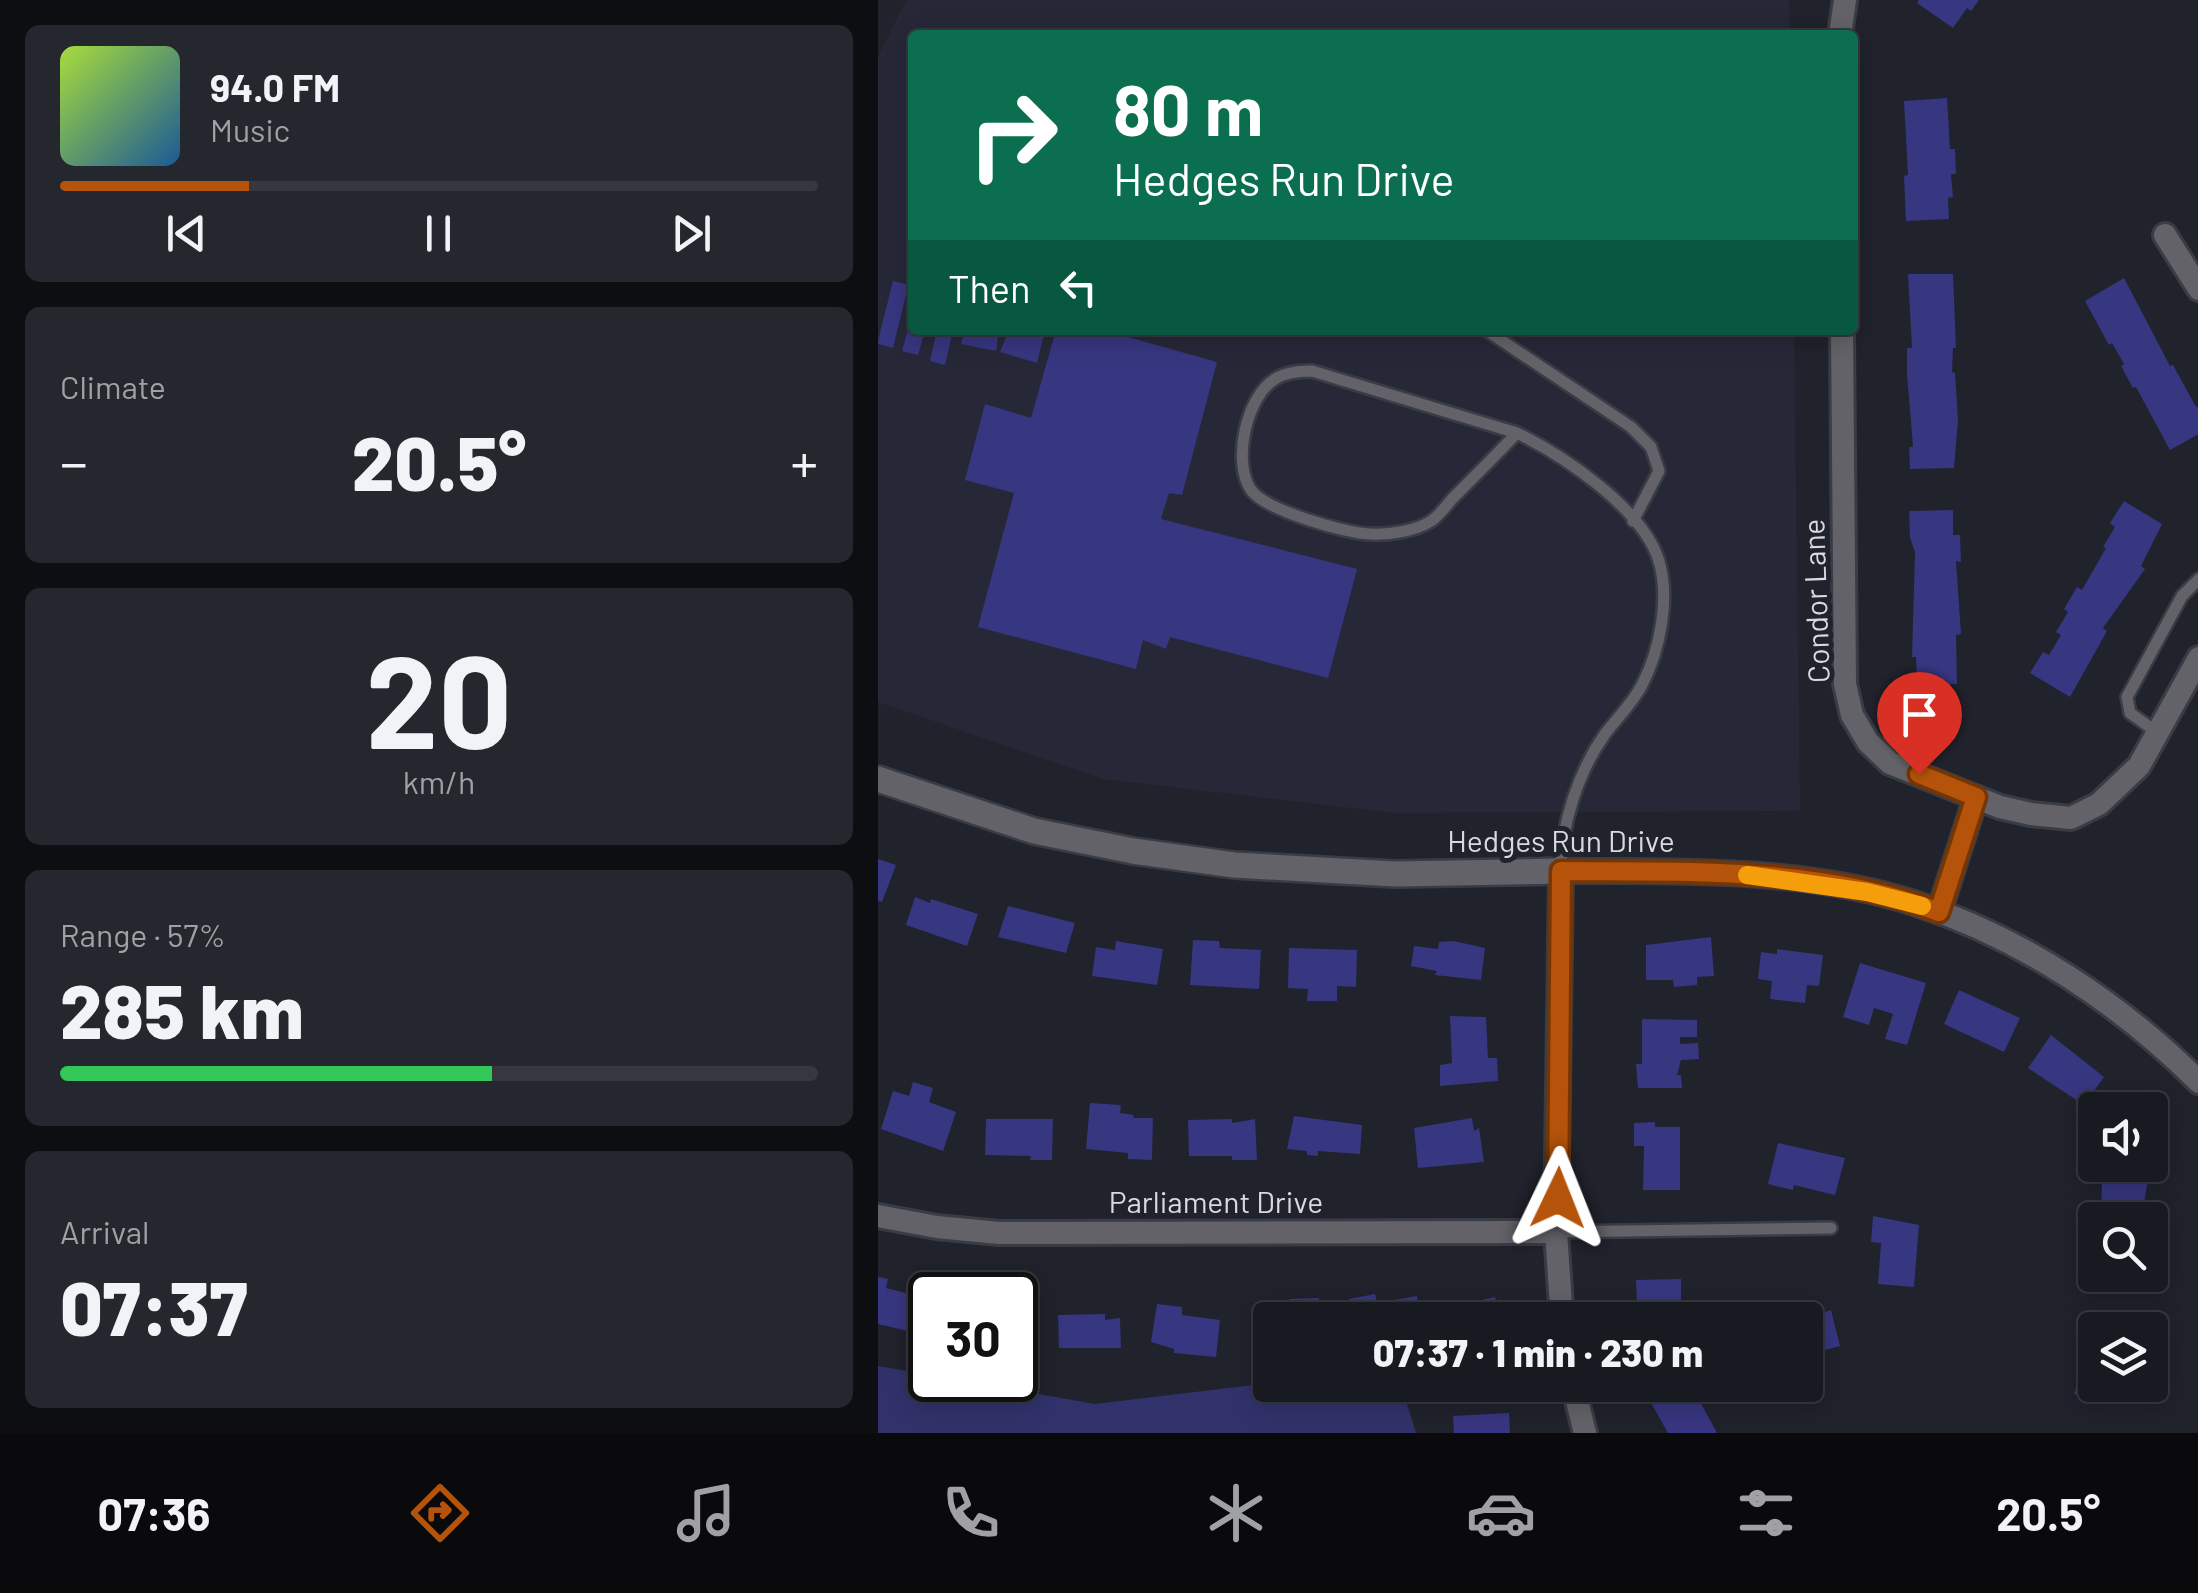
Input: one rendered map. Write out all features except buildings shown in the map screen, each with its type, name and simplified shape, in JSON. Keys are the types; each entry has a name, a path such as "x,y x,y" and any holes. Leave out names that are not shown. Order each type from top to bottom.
{"street":[{"path":"1841,30 1845,0"},
{"path":"2165,235 2198,289"},
{"name":"Condor Lane","path":"1842,335 1846,684 1852,715 1868,742 1890,762 1976,797 2031,814 2071,818 2119,789 2140,766 2198,658"},
{"name":"Hedges Run Drive","path":"878,778 1034,831 1133,851 1234,865 1365,873 1704,871 1786,878 1867,892 1939,912 2004,941 2065,975 2131,1021 2198,1082"},
{"path":"1939,912 1976,797"},
{"path":"1561,871 1556,1232 1561,1302"},
{"name":"Parliament Drive","path":"878,1216 999,1233 1556,1232"},
{"path":"1578,1402 1585,1433"}],"lane":[{"path":"1493,335 1630,427 1651,447 1658,472 1633,521"},
{"path":"1517,433 1430,521 1390,534 1366,534 1272,508 1251,490 1241,470 1240,450 1257,397 1276,378 1312,371 1517,433 1569,461 1633,521 1658,558 1662,585 1659,636 1642,684 1589,763 1573,802 1561,852 1561,871"},
{"path":"2158,733 2130,713 2127,698 2182,596 2198,580"},
{"path":"1556,1232 1831,1228"}],"shaded area":[{"path":"906,0 1789,0 1790,30 908,30 908,335 1794,335 1800,811 1394,813 1103,779 878,702 878,57"},
{"path":"878,1366 908,1371 908,1402 1038,1402 1038,1394 1095,1404 1253,1385 1253,1402 1406,1402 1416,1433 878,1433"}],"slow traffic":[{"path":"1747,875 1867,892 1922,906"}],"route":[{"path":"1558,1198 1561,871 1704,871 1786,878 1867,892 1939,912 1976,797 1919,774"}]}
